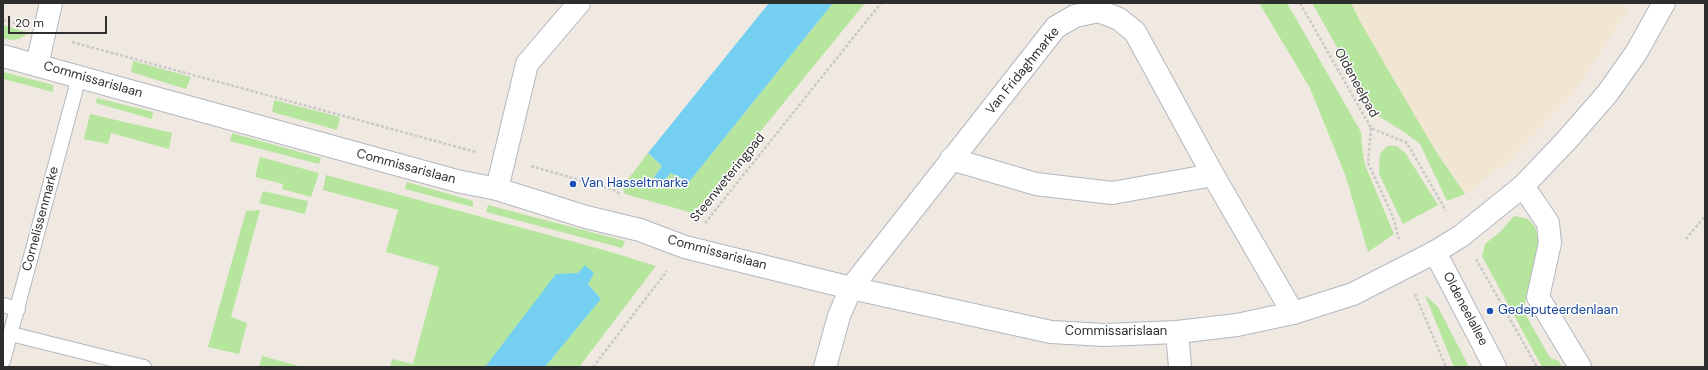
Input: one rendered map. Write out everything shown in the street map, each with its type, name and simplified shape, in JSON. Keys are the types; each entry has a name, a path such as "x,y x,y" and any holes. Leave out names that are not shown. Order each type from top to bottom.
{"street":[{"path":"37,65 52,3"},
{"path":"497,190 527,64 579,3"},
{"path":"1434,252 1461,236 1523,186 1566,141 1607,94 1636,53 1664,3"},
{"name":"Van Fridaghmarke","path":"825,367 838,316 851,288 1056,27 1075,16 1099,11 1119,19 1135,32 1213,175 1293,313"},
{"name":"Commissarislaan","path":"3,56 457,181 497,190 586,217 640,230 685,246 851,288 1051,332 1105,335 1178,332 1237,325 1293,313 1353,294 1406,268 1434,252"},
{"path":"952,159 1036,184 1112,193 1213,175"},
{"path":"1523,186 1548,223 1550,243 1538,297 1580,367"},
{"name":"Oldeneelallee","path":"1434,252 1494,367"},
{"path":"1178,332 1180,367"}],"lane":[{"name":"Cornelissenmarke","path":"3,361 79,77"},
{"path":"3,305 18,309"},
{"path":"11,334 144,367"}],"path":[{"name":"Steenweteringpad","path":"593,367 685,246 881,3"},
{"name":"Oldeneelpad","path":"1300,3 1370,128 1407,144 1478,263 1537,367"},
{"path":"3,20 71,41 236,87 484,154 505,158 614,190 620,194"},
{"path":"1370,128 1368,163 1393,216 1413,291 1446,367"},
{"path":"1686,239 1705,216"}],"shaded area":[{"path":"1351,3 1624,3 1628,11 1572,96 1503,166 1465,194 1435,150 1362,25"}],"green space":[{"path":"833,3 865,3 693,213 625,194 622,187 648,153 662,166 654,177 662,183 671,173 689,182"},
{"path":"1259,3 1287,3 1361,132 1365,165 1394,234 1368,252 1346,177 1310,88"},
{"path":"1312,3 1351,3 1362,25 1435,150 1465,194 1447,201 1420,144 1375,114"},
{"path":"3,25 29,33 19,39 10,40 3,38"},
{"path":"133,61 191,77 186,89 131,72"},
{"path":"3,72 53,85 53,92 3,79"},
{"path":"97,98 153,112 152,119 96,103"},
{"path":"274,100 340,117 337,130 272,112"},
{"path":"90,114 172,133 169,149 111,133 108,144 84,139"},
{"path":"232,133 321,158 319,164 230,141"},
{"path":"1387,146 1397,146 1406,154 1438,205 1403,224 1379,174 1380,154"},
{"path":"260,157 319,173 311,197 282,189 283,184 255,177"},
{"path":"326,175 604,250 656,266 579,367 545,367 601,299 578,273 498,351 485,367 390,367 392,359 413,364 439,267 386,252 398,210 323,190"},
{"path":"407,182 473,201 473,207 405,189"},
{"path":"263,191 308,201 305,214 259,203"},
{"path":"488,205 625,241 622,248 486,212"},
{"path":"260,210 231,317 247,323 239,354 208,347 246,211"},
{"path":"1514,216 1528,219 1535,227 1540,244 1523,310 1550,358 1559,361 1562,367 1542,367 1482,256 1485,244 1500,232"},
{"path":"1425,295 1438,307 1469,367 1454,367"},
{"path":"262,356 302,367 259,367"}],"water":[{"path":"769,3 833,3 689,182 671,173 662,183 654,177 662,166 648,153"},
{"path":"585,265 594,273 588,284 601,299 545,367 485,367 556,274 578,273"}],"place":[{"name":"Van Hasseltmarke","path":"573,184"},
{"name":"Gedeputeerdenlaan","path":"1490,311"}]}
